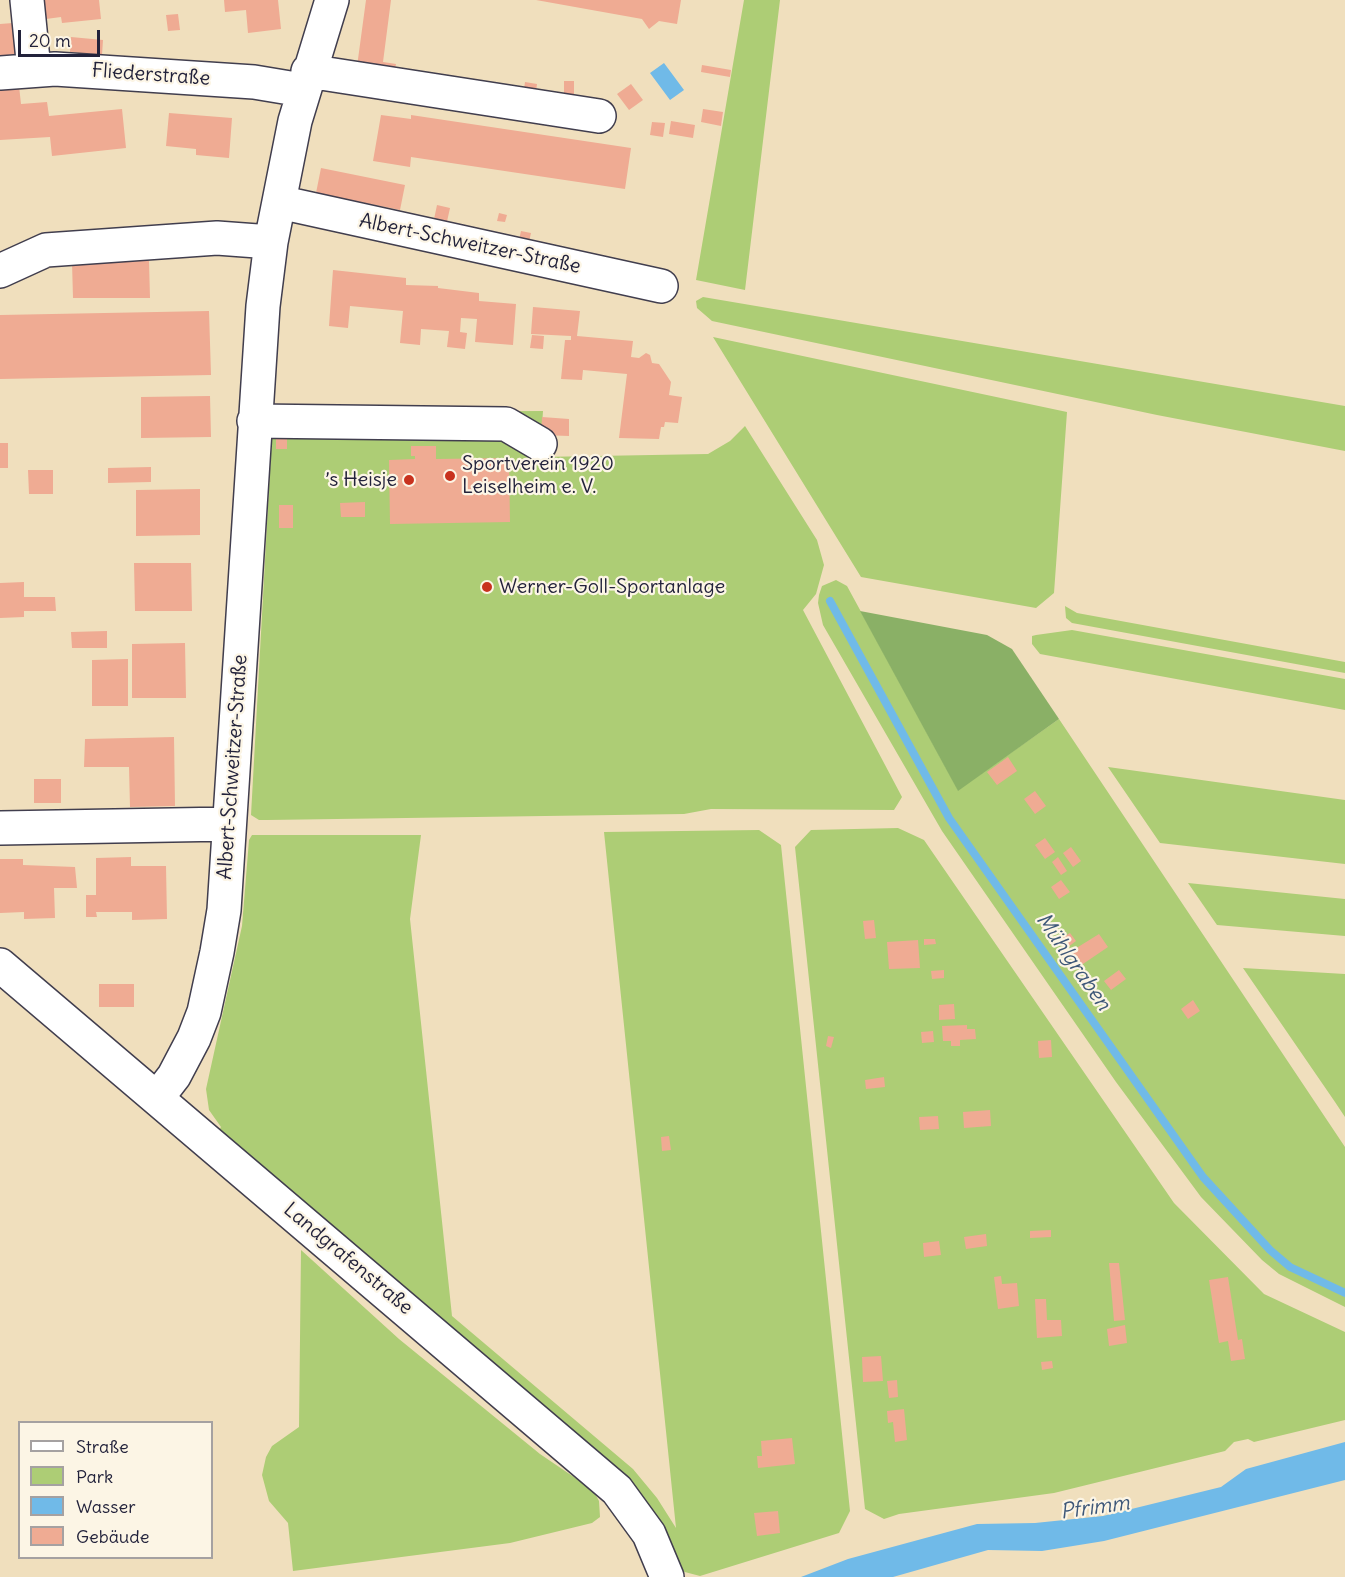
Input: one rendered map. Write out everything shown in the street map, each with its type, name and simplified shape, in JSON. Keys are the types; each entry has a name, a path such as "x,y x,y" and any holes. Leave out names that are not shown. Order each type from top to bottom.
{"street":[{"path":"27,0 34,70"},
{"name":"Albert-Schweitzer-Straße","path":"157,1098 183,1059 204,1012 224,910 263,306 271,242 305,81 332,0"},
{"name":"Fliederstraße","path":"0,73 55,69 254,82 305,81"},
{"path":"305,81 599,116"},
{"name":"Albert-Schweitzer-Straße","path":"279,202 661,286"},
{"path":"0,271 46,250 217,238 271,242"},
{"path":"254,421 506,424 540,444"},
{"path":"0,828 229,824"},
{"name":"Landgrafenstraße","path":"0,965 617,1490 649,1534 667,1577"}],"green space":[{"path":"744,0 780,0 745,290 696,280"},
{"path":"703,297 1345,406 1345,451 1157,415 712,321 697,308 696,301"},
{"path":"713,337 1067,412 1054,593 1036,608 861,577"},
{"name":"Werner-Goll-Sportanlage","path":"543,411 540,457 708,454 730,441 745,426 817,540 824,565 816,594 803,610 902,797 894,810 711,809 684,814 267,820 259,820 251,815 272,433 322,412"},
{"path":"836,580 847,586 958,790 1059,719 1345,1147 1345,1307 1279,1274 1262,1260 1201,1197 1116,1082 942,831 823,625 818,603 819,595 822,586"},
{"path":"1065,606 1077,613 1345,662 1345,673 1072,623 1066,618"},
{"path":"860,611 987,635 1012,649 1059,719 958,791"},
{"path":"1072,630 1345,679 1345,710 1040,654 1032,644 1032,636"},
{"path":"1108,767 1345,800 1345,864 1160,843"},
{"path":"898,828 924,840 1174,1203 1264,1294 1345,1332 1345,1420 1254,1442 1248,1439 1234,1442 1225,1451 1054,1493 899,1514 884,1519 865,1509 795,847 811,830"},
{"path":"759,830 781,845 850,1511 839,1533 700,1576 681,1571 218,1132 221,1127 209,1110 206,1089 242,926 249,840 252,835 421,835 410,919 452,1316 633,1469 657,1498 676,1528 604,832"},
{"path":"1188,883 1345,899 1345,936 1217,925"},
{"path":"1243,968 1345,974 1345,1117 1335,1102"},
{"path":"301,1250 399,1339 540,1454 593,1490 599,1501 600,1517 592,1523 510,1543 293,1571 288,1523 269,1501 262,1475 266,1457 272,1446 299,1427"}],"water":[{"path":"664,63 684,90 670,100 650,73"},
{"path":"1345,1442 1345,1480 1104,1541 1042,1551 988,1550 893,1577 801,1577 848,1559 977,1524 1035,1523 1103,1516 1221,1487 1246,1469"}],"building":[{"path":"44,0 99,0 101,19 62,23 61,17 46,19"},
{"path":"224,0 278,0 281,29 248,33 246,10 225,12"},
{"path":"366,0 391,0 383,62 396,64 394,73 356,74"},
{"path":"536,0 681,0 677,24 659,21 649,29 642,19"},
{"path":"178,14 180,30 168,31 166,15"},
{"path":"13,23 16,54 0,56 0,24"},
{"path":"71,37 103,40 102,55 70,52"},
{"path":"702,65 731,70 730,77 701,72"},
{"path":"564,81 574,81 574,96 564,96"},
{"path":"525,82 537,84 535,99 523,97"},
{"path":"631,84 643,100 629,110 617,94"},
{"path":"19,86 21,104 47,102 49,116 122,109 126,148 52,156 50,137 0,140 0,88"},
{"path":"703,109 723,112 721,126 701,122"},
{"path":"169,113 232,118 229,158 196,155 196,149 166,146"},
{"path":"381,115 411,119 411,115 631,148 625,189 411,157 410,167 373,161"},
{"path":"671,121 695,125 693,138 669,134"},
{"path":"652,122 665,123 663,137 650,135"},
{"path":"321,168 405,185 400,210 316,193"},
{"path":"437,205 450,208 446,226 433,224"},
{"path":"499,213 507,215 505,222 497,221"},
{"path":"521,231 531,233 529,242 519,240"},
{"path":"149,261 150,298 73,298 72,262"},
{"path":"333,270 406,278 406,285 438,286 438,288 479,293 479,301 516,304 513,345 475,342 477,319 461,318 460,332 467,333 465,349 447,347 449,331 421,329 420,345 400,343 403,311 350,306 348,328 329,326"},
{"path":"533,307 580,311 577,336 633,341 631,357 639,358 646,353 650,355 652,363 659,364 671,382 669,395 682,397 678,423 665,422 664,427 661,427 659,439 619,438 627,374 583,370 582,380 561,379 565,340 571,340 571,336 531,334"},
{"path":"209,311 211,375 0,379 0,315"},
{"path":"532,335 544,336 543,349 530,348"},
{"path":"210,396 211,437 141,438 141,397"},
{"path":"542,417 569,419 569,436 541,435"},
{"path":"276,432 287,432 287,449 276,449"},
{"path":"0,443 8,443 8,468 0,468"},
{"name":"Sportverein 1920 Leiselheim e. V.","path":"411,446 436,446 436,459 509,458 510,522 390,524 389,460 415,459 415,456 411,456"},
{"path":"151,467 151,482 108,483 108,468"},
{"path":"28,470 53,470 53,494 29,494"},
{"path":"200,489 200,535 136,536 136,490"},
{"path":"365,502 365,517 341,517 340,503"},
{"path":"279,505 293,505 293,528 279,528"},
{"path":"134,563 191,563 192,611 135,611"},
{"path":"24,582 24,597 55,597 56,611 24,611 24,617 0,618 0,583"},
{"path":"107,631 107,648 72,648 71,632"},
{"path":"185,643 186,698 132,698 132,644"},
{"path":"128,659 128,706 92,706 92,660"},
{"path":"174,737 175,806 130,807 129,767 84,767 85,739"},
{"path":"1008,757 1017,771 997,785 987,772"},
{"path":"34,779 61,779 61,803 34,803"},
{"path":"1035,791 1046,806 1035,814 1024,799"},
{"path":"1045,838 1055,852 1045,859 1035,845"},
{"path":"1071,847 1081,861 1073,867 1063,853"},
{"path":"131,857 131,866 166,866 167,919 132,920 132,912 96,912 97,917 86,917 86,895 96,895 96,858"},
{"path":"1058,857 1067,871 1061,875 1052,862"},
{"path":"0,859 23,859 23,865 75,867 77,888 54,888 55,918 24,919 24,912 0,913"},
{"path":"1061,880 1070,892 1059,899 1051,887"},
{"path":"874,920 876,938 865,939 863,921"},
{"path":"1070,933 1076,941 1068,947 1062,938"},
{"path":"1099,934 1108,947 1080,966 1070,952"},
{"path":"924,939 935,939 936,944 924,945"},
{"path":"918,940 920,968 889,969 887,942"},
{"path":"944,970 944,978 932,979 931,971"},
{"path":"1119,970 1126,979 1111,990 1104,981"},
{"path":"99,984 134,984 134,1007 99,1007"},
{"path":"1193,1000 1200,1011 1188,1019 1181,1009"},
{"path":"954,1004 955,1019 939,1020 939,1005"},
{"path":"967,1025 967,1029 975,1029 976,1039 960,1040 960,1046 951,1046 951,1041 943,1041 942,1026"},
{"path":"933,1031 934,1042 922,1043 921,1032"},
{"path":"828,1036 834,1037 831,1048 826,1046"},
{"path":"1051,1040 1052,1057 1039,1058 1038,1041"},
{"path":"884,1077 885,1087 866,1089 865,1080"},
{"path":"990,1110 991,1126 964,1128 963,1112"},
{"path":"938,1116 939,1129 920,1130 919,1117"},
{"path":"669,1136 671,1150 662,1151 661,1137"},
{"path":"1051,1230 1051,1237 1030,1238 1030,1231"},
{"path":"986,1234 987,1246 966,1249 964,1237"},
{"path":"939,1241 941,1255 924,1257 923,1243"},
{"path":"1109,1263 1119,1263 1125,1320 1114,1321"},
{"path":"1001,1276 1002,1284 1017,1283 1019,1306 998,1309 994,1277"},
{"path":"1228,1277 1238,1340 1242,1339 1245,1359 1231,1361 1228,1341 1219,1343 1209,1280"},
{"path":"1035,1299 1046,1299 1047,1320 1061,1320 1062,1336 1037,1338"},
{"path":"1125,1325 1127,1343 1109,1346 1107,1329"},
{"path":"881,1356 883,1381 863,1382 862,1357"},
{"path":"1052,1361 1053,1368 1042,1370 1041,1362"},
{"path":"897,1380 898,1397 889,1398 887,1381"},
{"path":"904,1409 907,1440 895,1442 893,1422 888,1423 887,1411"},
{"path":"792,1438 795,1464 758,1468 757,1456 762,1456 761,1441"},
{"path":"778,1511 780,1533 757,1536 754,1513"}],"waterway":[{"name":"Mühlgraben","path":"830,601 949,818 1203,1177 1270,1250 1290,1267 1345,1293"}],"place":[{"name":"Sportverein 1920 Leiselheim e. V.","path":"450,476"},
{"name":"’s Heisje","path":"409,480"},
{"name":"Werner-Goll-Sportanlage","path":"487,587"}],"water label":[{"name":"Pfrimm","path":"1095,1508"}]}
